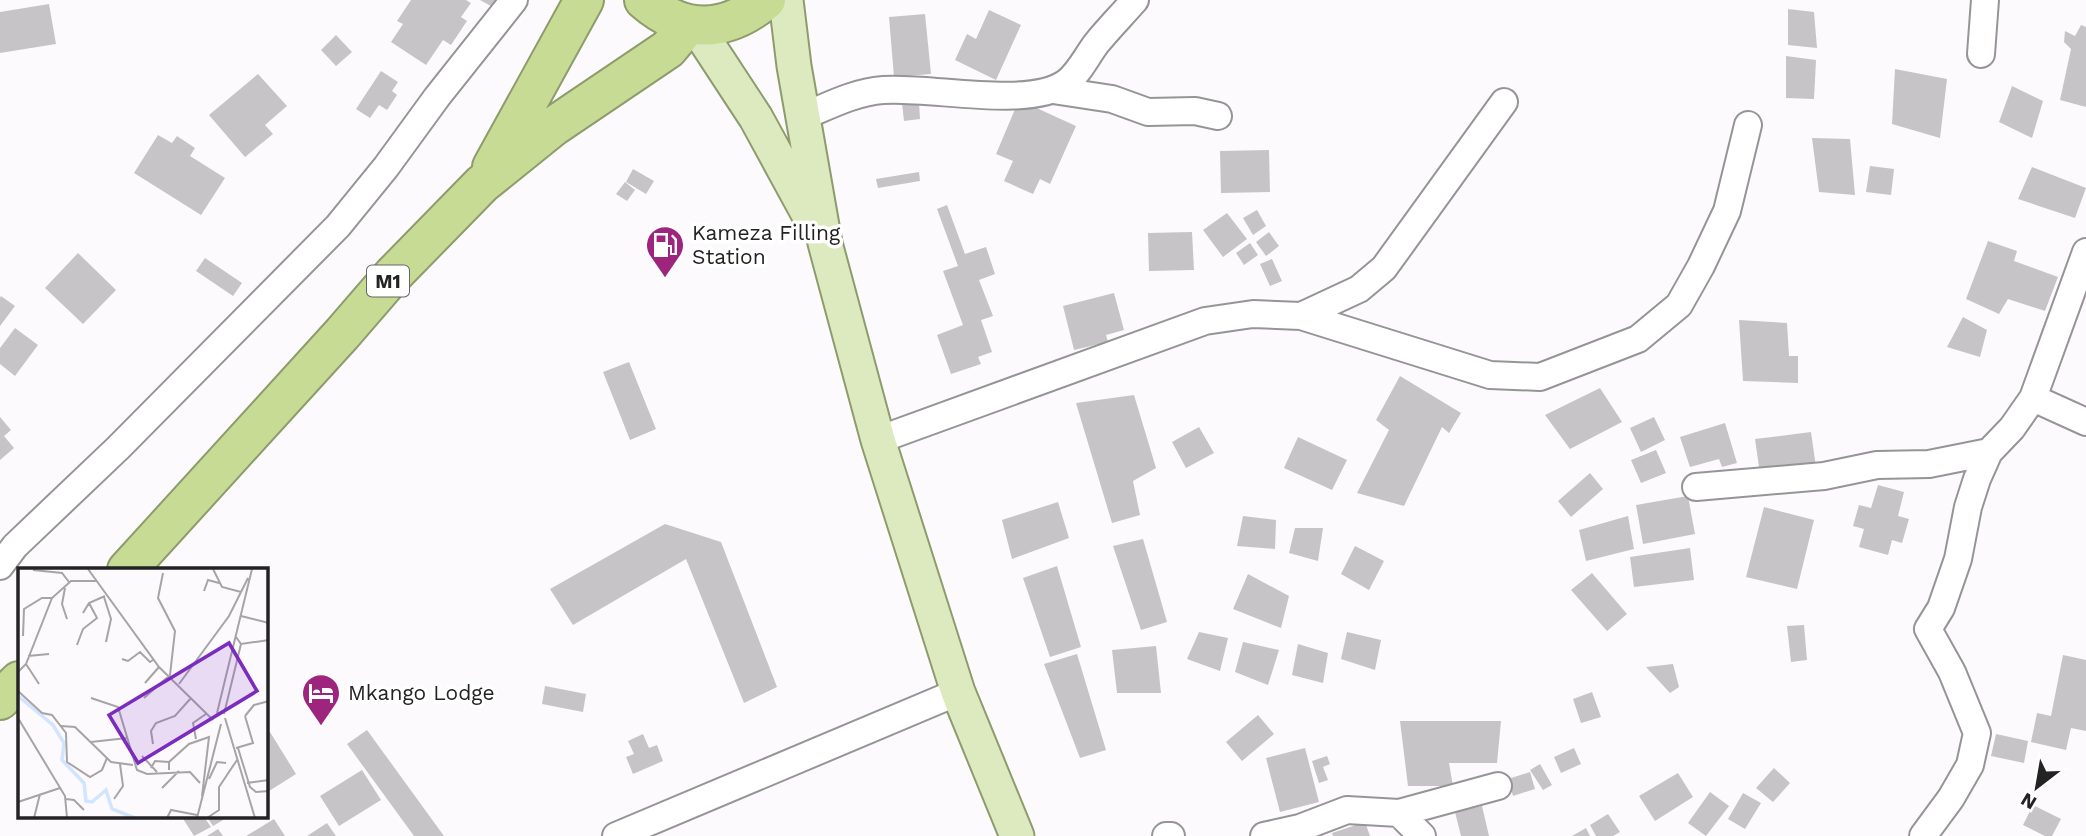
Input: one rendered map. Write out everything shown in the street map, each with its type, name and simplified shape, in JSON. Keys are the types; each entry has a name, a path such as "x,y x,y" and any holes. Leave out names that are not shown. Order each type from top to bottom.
{"highway":[{"name":"M1","path":"482,184 584,0"},
{"path":"644,0 671,19 692,25 722,24 748,15 766,0"},
{"name":"M1","path":"129,568 393,275 482,184 555,126 668,50 692,25"},
{"path":"0,700 18,682"}],"main road":[{"path":"786,0 793,66 825,243 878,440 958,692 1017,836"},
{"path":"692,25 756,118 825,243"}],"street":[{"path":"0,566 15,546 118,448 338,226 514,0"},
{"path":"1053,90 1075,74 1097,42 1135,0"},
{"path":"1981,54 1985,0"},
{"path":"802,117 851,97 880,90 917,89 1010,96 1053,90 1112,99 1148,112 1195,111 1218,116"},
{"path":"1301,316 1359,289 1384,268 1504,102"},
{"path":"878,440 1205,321 1253,314 1301,316 1490,376 1540,377 1638,339 1679,305 1727,211 1748,125"},
{"path":"1923,836 1951,798 1970,765 1977,733 1952,672 1928,629 1941,608 1958,559 1968,507 1989,452 2012,428 2033,398 2086,252"},
{"path":"2033,398 2086,422"},
{"path":"1696,487 1824,476 1877,465 1929,464 1989,452"},
{"path":"616,836 958,692"},
{"path":"1264,836 1300,828 1347,810 1399,813 1498,786"},
{"path":"1399,813 1422,836"}],"building":[{"path":"411,0 466,0 471,3 461,17 467,21 451,45 443,40 426,65 391,42 403,24 397,21"},
{"path":"480,0 504,0 498,10"},
{"path":"49,4 56,44 0,53 0,12"},
{"path":"1788,9 1814,12 1817,48 1788,45"},
{"path":"989,10 1021,25 996,80 955,60 967,34 976,39"},
{"path":"925,14 931,74 894,77 889,17"},
{"path":"2081,25 2086,27 2086,107 2060,100 2071,49 2064,42 2065,31 2075,36"},
{"path":"336,35 352,52 336,66 321,50"},
{"path":"1786,56 1816,60 1814,99 1786,98"},
{"path":"1895,69 1947,79 1940,138 1892,124"},
{"path":"381,71 398,82 392,91 397,95 387,110 379,105 370,118 356,109"},
{"path":"258,74 287,106 265,125 273,134 245,157 209,115"},
{"path":"2012,86 2043,101 2032,138 1999,122"},
{"path":"1019,100 1076,126 1050,184 1040,179 1033,194 1004,181 1013,161 996,154"},
{"path":"919,102 920,119 904,121 902,103"},
{"path":"158,135 172,143 177,136 195,148 190,156 225,178 201,215 134,173"},
{"path":"1812,138 1850,139 1855,195 1819,192"},
{"path":"1269,150 1270,192 1221,193 1220,151"},
{"path":"1870,166 1894,169 1891,195 1866,192"},
{"path":"2032,167 2086,188 2075,218 2018,199"},
{"path":"633,169 654,181 646,194 626,182"},
{"path":"919,172 920,181 878,188 876,179"},
{"path":"625,182 635,190 627,201 616,194"},
{"path":"947,205 965,254 986,247 995,274 979,280 993,316 981,320 992,352 978,357 981,364 951,374 937,335 963,325 943,271 958,266 937,209"},
{"path":"1257,210 1266,226 1253,235 1243,218"},
{"path":"1227,213 1247,239 1223,257 1203,230"},
{"path":"1192,232 1194,270 1149,271 1148,233"},
{"path":"1269,232 1279,246 1266,256 1256,242"},
{"path":"1988,241 2017,251 2014,261 2058,277 2045,311 2008,299 1999,314 1966,299"},
{"path":"1250,243 1258,255 1244,265 1236,253"},
{"path":"78,253 116,290 83,324 45,288"},
{"path":"205,258 242,283 233,296 196,271"},
{"path":"1272,259 1282,281 1270,286 1260,264"},
{"path":"1114,293 1124,330 1106,335 1108,342 1074,350 1063,306"},
{"path":"1,296 15,306 0,326 0,298"},
{"path":"1963,317 1987,330 1980,357 1947,347"},
{"path":"1739,320 1787,323 1789,356 1798,356 1798,383 1743,381"},
{"path":"15,328 38,345 15,376 0,364 0,348"},
{"path":"629,362 656,429 630,440 603,372"},
{"path":"1400,376 1461,413 1449,433 1442,427 1404,506 1357,493 1389,430 1376,420"},
{"path":"1600,388 1622,422 1570,449 1545,415"},
{"path":"1134,395 1156,468 1133,481 1140,515 1112,523 1076,403"},
{"path":"0,417 11,430 4,436 14,448 0,460"},
{"path":"1654,417 1665,440 1641,452 1630,428"},
{"path":"1725,423 1737,463 1722,467 1719,459 1690,467 1680,437"},
{"path":"1199,427 1214,453 1186,468 1172,442"},
{"path":"1811,432 1816,467 1760,474 1755,439"},
{"path":"1298,437 1347,460 1332,490 1284,468"},
{"path":"1656,450 1666,473 1641,483 1631,460"},
{"path":"1590,473 1603,489 1571,517 1558,501"},
{"path":"1878,485 1904,492 1898,516 1909,519 1902,543 1892,540 1888,555 1859,547 1864,529 1853,526 1859,505 1871,508"},
{"path":"1688,496 1695,534 1643,544 1636,505"},
{"path":"1058,502 1069,538 1012,559 1002,520"},
{"path":"1764,507 1814,520 1797,589 1746,577"},
{"path":"1243,516 1276,520 1275,549 1237,546"},
{"path":"1628,516 1634,549 1586,561 1579,530"},
{"path":"665,524 721,542 777,687 744,703 686,559 573,625 550,589"},
{"path":"1295,528 1323,528 1318,561 1289,553"},
{"path":"1143,539 1167,622 1141,630 1113,546"},
{"path":"1355,546 1384,561 1369,590 1341,574"},
{"path":"1690,548 1694,580 1634,587 1630,557"},
{"path":"1057,566 1081,647 1050,657 1023,578"},
{"path":"1592,573 1627,614 1607,631 1571,590"},
{"path":"1248,574 1289,596 1281,628 1233,609"},
{"path":"1804,625 1807,660 1791,662 1787,626"},
{"path":"1199,632 1228,638 1220,671 1187,659"},
{"path":"1347,632 1381,640 1375,670 1341,659"},
{"path":"1243,642 1279,650 1268,685 1235,672"},
{"path":"1298,644 1328,653 1323,683 1292,675"},
{"path":"1156,646 1161,693 1117,693 1112,650"},
{"path":"1077,654 1106,750 1080,758 1044,664"},
{"path":"2063,655 2086,660 2086,731 2071,728 2066,750 2031,742 2037,713 2051,716"},
{"path":"1673,664 1679,687 1670,693 1646,667"},
{"path":"545,686 586,694 583,712 542,704"},
{"path":"1592,692 1601,717 1581,723 1573,699"},
{"path":"1258,715 1274,734 1242,761 1226,742"},
{"path":"1400,721 1501,721 1497,763 1449,763 1453,786 1408,786"},
{"path":"367,730 444,836 414,836 347,744"},
{"path":"270,732 296,774 268,792"},
{"path":"643,734 649,748 657,745 663,761 633,774 626,757 634,754 628,741"},
{"path":"1996,734 2028,741 2024,763 1991,756"},
{"path":"1305,748 1319,802 1280,812 1266,758"},
{"path":"1574,748 1581,764 1561,773 1554,757"},
{"path":"1327,756 1330,764 1323,767 1328,780 1319,783 1312,761"},
{"path":"1540,764 1552,785 1543,790 1530,770"},
{"path":"1774,768 1790,783 1773,802 1756,788"},
{"path":"362,770 381,800 339,826 320,796"},
{"path":"1530,772 1535,789 1513,796 1508,779"},
{"path":"1678,773 1693,797 1655,821 1639,796"},
{"path":"1710,792 1729,806 1706,836 1688,823"},
{"path":"1743,793 1761,803 1745,829 1728,819"},
{"path":"2033,805 2061,819 2052,836 2045,836 2023,825"},
{"path":"1482,806 1489,836 1461,836 1455,812"},
{"path":"1608,814 1620,832 1613,836 1596,836 1590,825"},
{"path":"183,818 205,818 211,827 194,836"},
{"path":"208,818 226,818 213,826"},
{"path":"274,819 285,836 246,836"},
{"path":"1365,822 1370,836 1333,836 1332,833"},
{"path":"327,823 336,836 307,836"},
{"path":"1586,828 1590,836 1572,836"},
{"path":"218,829 223,836 207,836"}],"place":[{"name":"Kameza Filling Station","path":"665,279"},
{"name":"Mkango Lodge","path":"321,727"}]}
